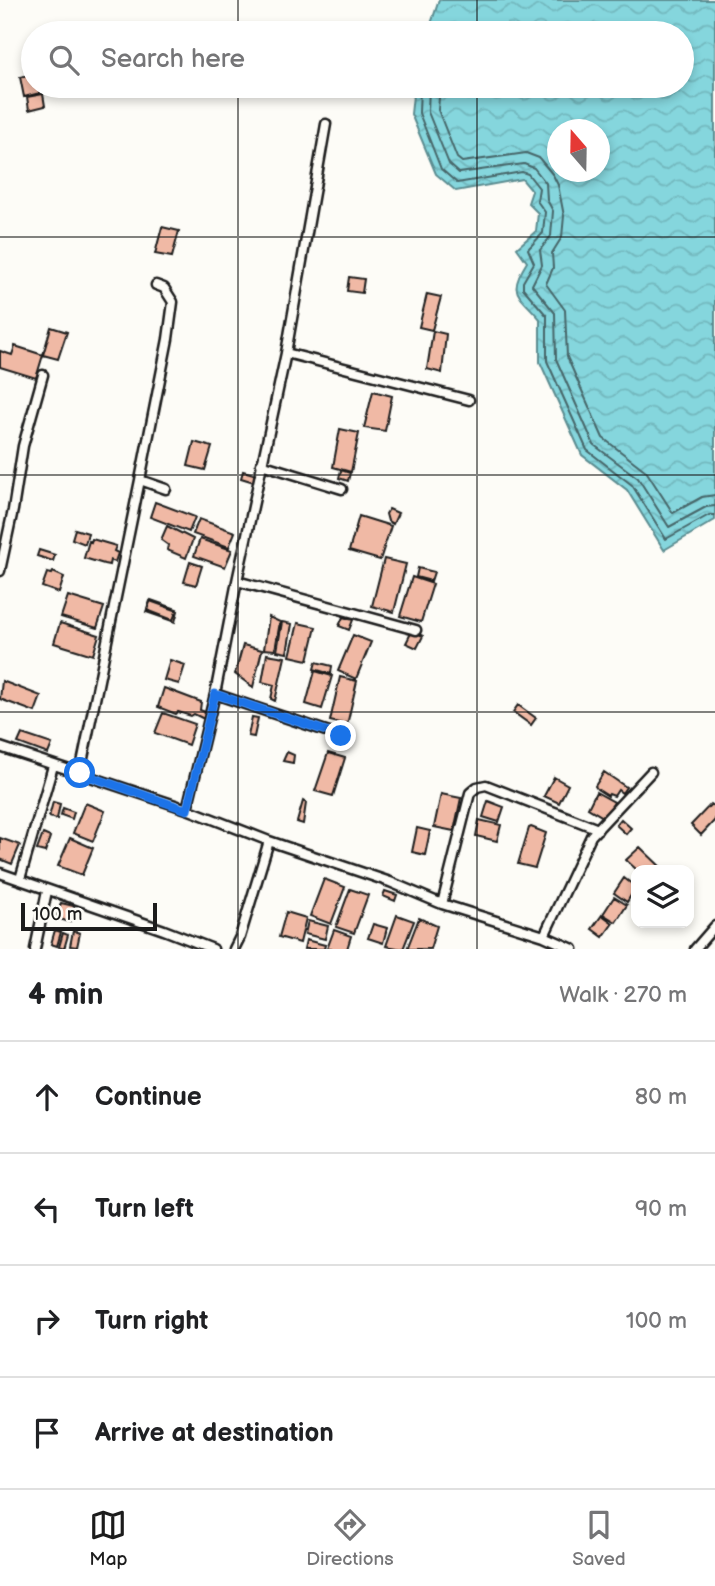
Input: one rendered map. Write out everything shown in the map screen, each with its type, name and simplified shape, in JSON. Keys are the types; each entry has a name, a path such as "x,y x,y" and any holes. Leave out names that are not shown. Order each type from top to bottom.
{"street":[{"path":"187,810 215,694 286,354 326,124"},
{"path":"80,773 168,339 173,302 164,288 156,285"},
{"path":"286,354 469,400"},
{"path":"0,571 23,446 43,375"},
{"path":"261,464 342,489"},
{"path":"140,480 166,489"},
{"path":"237,581 416,630"},
{"path":"215,694 341,736"},
{"path":"0,747 390,881 442,904 544,936 573,949"},
{"path":"20,879 53,766"},
{"path":"544,936 592,836 651,772"},
{"path":"442,904 470,793 477,786 486,785 598,829"},
{"path":"234,949 269,841"},
{"path":"0,873 213,949"},
{"path":"35,949 47,891"},
{"path":"695,949 715,926"}],"water":[{"path":"439,0 715,0 715,520 664,550 627,490 582,455 540,362 540,319 518,293 518,281 527,262 517,248 536,231 538,213 528,203 532,191 522,179 456,191 436,174 411,114 413,98 694,98 694,21 432,21"}],"building":[{"path":"27,98 44,98 45,106 29,110"},
{"path":"162,227 179,231 172,257 155,254"},
{"path":"349,277 364,279 362,293 347,291"},
{"path":"427,294 441,297 432,330 419,327"},
{"path":"51,327 67,332 58,359 43,355"},
{"path":"433,331 446,334 442,373 427,369"},
{"path":"15,346 43,355 36,378 0,367 0,351 12,355"},
{"path":"373,391 392,396 385,431 364,428"},
{"path":"340,429 359,433 351,472 333,467"},
{"path":"194,442 212,447 205,470 188,466"},
{"path":"341,470 350,473 348,481 339,478"},
{"path":"243,471 257,475 254,482 241,478"},
{"path":"155,502 195,517 189,532 150,517"},
{"path":"389,509 398,513 393,524 388,521 386,514"},
{"path":"359,516 391,526 380,560 349,551"},
{"path":"199,519 235,532 229,547 193,534"},
{"path":"167,526 193,539 186,558 167,550 168,545 161,540"},
{"path":"75,529 88,533 85,544 72,539"},
{"path":"92,539 116,546 114,551 118,553 115,562 110,560 109,565 84,558"},
{"path":"200,539 232,550 225,567 194,556"},
{"path":"39,550 55,555 53,561 37,556"},
{"path":"384,559 406,564 394,612 372,606"},
{"path":"190,562 202,566 196,585 184,582"},
{"path":"418,568 434,572 431,581 416,577"},
{"path":"53,572 64,577 59,593 42,587 47,573"},
{"path":"412,577 433,584 421,622 400,616"},
{"path":"68,596 104,607 97,628 61,617"},
{"path":"151,600 177,609 173,620 147,610"},
{"path":"150,601 178,611 175,622 146,612"},
{"path":"269,617 280,622 275,650 264,649"},
{"path":"343,617 353,620 349,630 339,626"},
{"path":"282,622 292,624 287,653 277,651"},
{"path":"60,623 99,635 93,655 54,643"},
{"path":"298,623 316,627 308,660 290,656"},
{"path":"412,631 423,636 417,648 406,643"},
{"path":"353,635 371,642 356,679 338,671"},
{"path":"243,645 262,650 253,687 235,674"},
{"path":"267,654 285,657 275,701 271,699 274,685 262,682"},
{"path":"170,660 185,665 179,684 164,680"},
{"path":"316,662 332,666 331,674 314,669"},
{"path":"315,671 332,676 322,709 306,704"},
{"path":"340,677 357,681 347,725 330,721"},
{"path":"2,681 41,696 35,712 0,699"},
{"path":"164,688 201,702 200,710 208,713 206,720 194,714 176,714 158,707"},
{"path":"518,705 536,718 531,725 513,712"},
{"path":"163,713 195,724 188,745 155,733"},
{"path":"252,717 258,718 254,737 248,736"},
{"path":"22,734 52,744 48,754 18,743"},
{"path":"287,752 294,755 293,763 283,761"},
{"path":"328,753 345,758 333,796 315,791"},
{"path":"604,772 626,787 622,793 618,790 614,796 608,796 597,789 595,786"},
{"path":"554,777 568,785 559,803 544,796"},
{"path":"596,792 614,802 605,818 588,808"},
{"path":"441,794 461,798 454,831 434,827"},
{"path":"303,801 306,803 303,824 297,822"},
{"path":"488,801 504,807 499,822 483,817"},
{"path":"53,802 60,804 57,819 49,817"},
{"path":"85,803 105,811 93,841 73,833"},
{"path":"711,804 715,807 715,820 701,835 691,825"},
{"path":"63,808 74,812 72,819 61,815"},
{"path":"621,819 631,828 626,834 616,825"},
{"path":"479,820 501,825 497,841 476,836"},
{"path":"531,827 546,833 535,868 518,864"},
{"path":"417,828 430,831 425,855 412,852"},
{"path":"43,834 50,837 45,852 37,850"},
{"path":"0,838 20,845 12,864 0,859"},
{"path":"70,838 93,848 82,875 58,866"},
{"path":"640,847 659,865 632,865 626,860"},
{"path":"624,878 631,883 631,895 627,902 614,893"},
{"path":"324,879 345,887 331,924 310,916"},
{"path":"350,889 368,895 354,933 336,927"},
{"path":"385,891 397,895 395,901 383,896"},
{"path":"614,897 627,905 616,922 603,914"},
{"path":"61,903 74,906 70,922 56,918"},
{"path":"286,912 306,918 300,943 279,937"},
{"path":"397,915 414,921 403,949 386,946"},
{"path":"602,915 613,923 603,937 592,929"},
{"path":"419,918 437,926 430,949 407,949"},
{"path":"308,921 328,926 325,939 305,934"},
{"path":"373,924 387,928 383,943 368,938"},
{"path":"55,930 61,932 57,946 51,944"},
{"path":"334,930 351,936 347,949 327,949"},
{"path":"73,931 80,933 77,947 70,946"},
{"path":"63,933 68,935 64,949 59,947"},
{"path":"306,940 325,945 324,949 304,949"}],"route":[{"path":"80,773 187,810 215,694 341,736"}]}
